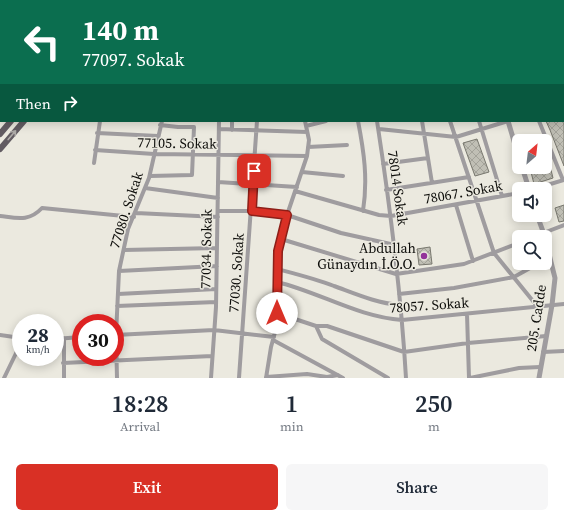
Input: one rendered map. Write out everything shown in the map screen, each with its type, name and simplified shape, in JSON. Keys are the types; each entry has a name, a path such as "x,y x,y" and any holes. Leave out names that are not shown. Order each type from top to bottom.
{"main road":[{"path":"0,134 10,122"},
{"path":"0,149 23,122"}],"street":[{"path":"94,163 100,122"},
{"name":"77034. Sokak","path":"211,378 216,302 219,122"},
{"path":"232,122 232,130"},
{"name":"77030. Sokak","path":"239,378 254,185 257,122"},
{"path":"316,122 306,123 308,147 307,156 287,215 278,251 277,313 274,338 266,378 308,374 327,376 338,375"},
{"path":"358,122 367,178 364,211"},
{"name":"78014 Sokak","path":"378,122 386,190 395,245 396,274 402,320 406,378"},
{"path":"422,122 432,183"},
{"path":"450,122 494,254 537,306"},
{"path":"479,122 502,196"},
{"path":"379,129 456,136 505,122"},
{"path":"508,122 512,134"},
{"path":"539,122 564,180 552,184"},
{"path":"150,176 192,175 195,154 194,127 178,127 161,123"},
{"name":"77080. Sokak","path":"116,314 119,271 128,229 150,176 161,123"},
{"path":"219,129 307,132"},
{"path":"98,133 158,136"},
{"path":"308,147 347,145"},
{"name":"77105. Sokak","path":"95,150 154,154 255,154 307,156"},
{"path":"383,164 428,158"},
{"path":"302,172 343,176"},
{"path":"386,190 469,177"},
{"name":"78067. Sokak","path":"218,182 296,189 364,211 379,215 391,216 512,194"},
{"path":"145,188 218,198"},
{"path":"456,205 473,261"},
{"path":"0,216 23,219 35,216 42,208 135,215 218,216"},
{"path":"218,211 252,211 287,215 341,233 395,245"},
{"path":"552,232 564,225"},
{"path":"281,239 396,274 440,268 473,261 512,246"},
{"path":"124,250 217,248"},
{"path":"119,271 217,266"},
{"path":"277,269 333,286 369,300 384,304 400,305"},
{"path":"398,294 454,288 514,277 527,270"},
{"name":"205. Cadde","path":"538,378 552,305 555,278 552,270"},
{"name":"78057. Sokak","path":"277,282 297,286 370,315 384,319 402,320 564,304"},
{"path":"118,294 216,289"},
{"path":"117,306 216,302"},
{"path":"277,313 316,326 327,326 404,352 468,343 546,336"},
{"path":"467,314 470,378 519,368 540,367"},
{"path":"316,326 322,339 388,378"},
{"path":"124,335 214,330 243,332 274,338 343,378"},
{"path":"0,335 12,337"},
{"path":"64,338 72,338"},
{"path":"543,352 564,351"},
{"path":"124,359 212,356"},
{"path":"4,378 12,362"},
{"path":"63,366 64,378"},
{"name":"77080. Sokak","path":"117,366 117,378"}],"building":[{"path":"546,122 564,122 564,166 552,134"},
{"path":"477,139 489,172 475,176 463,143"},
{"path":"532,174 552,174 553,178 540,182 534,182"},
{"path":"564,205 564,221 559,222 555,208"},
{"name":"Abdullah Günaydın İ.Ö.O.","path":"430,247 432,264 419,265 417,249"}],"place":[{"name":"Abdullah Günaydın İ.Ö.O.","path":"424,256"}],"route":[{"path":"254,171 252,211 287,215 278,251 277,313"}]}
